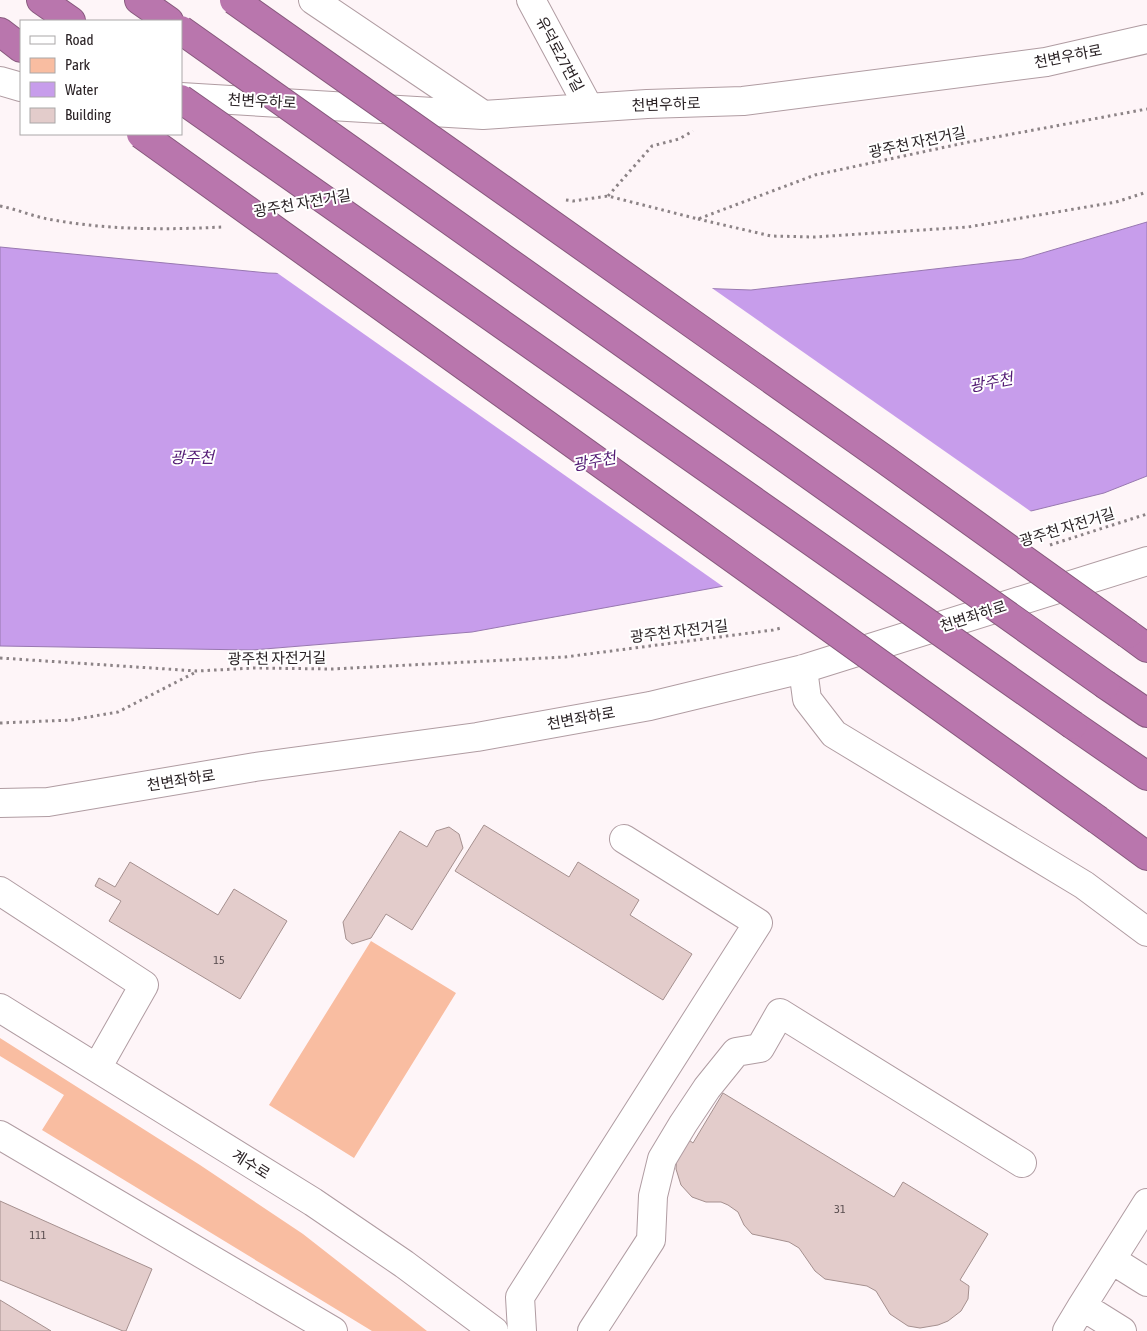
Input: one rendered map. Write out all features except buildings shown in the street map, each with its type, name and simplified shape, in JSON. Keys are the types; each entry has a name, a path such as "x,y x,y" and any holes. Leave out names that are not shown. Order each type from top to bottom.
{"highway":[{"path":"41,0 70,20"},
{"path":"234,0 900,470 1137,641"},
{"path":"141,1 168,20"},
{"path":"182,31 1147,713"},
{"path":"0,32 20,47"},
{"path":"182,99 1147,776"},
{"path":"143,135 1147,856"}],"street":[{"path":"312,0 483,114"},
{"name":"유덕로27번길","path":"531,0 589,108"},
{"name":"천변우하로","path":"182,98 483,114 647,104 743,101 1046,62 1147,39"},
{"path":"0,81 20,87"},
{"name":"천변좌하로","path":"0,803 48,802 256,768 477,737 650,706 803,669 1147,560"},
{"path":"803,669 807,699 834,734 1084,885 1147,932"},
{"path":"522,1331 520,1297 758,923 624,839"},
{"path":"0,891 144,984 97,1068"},
{"name":"계수로","path":"0,1008 313,1202 404,1264 494,1331"},
{"path":"592,1331 651,1240 653,1196 662,1159 678,1131 707,1088 736,1052 760,1048 780,1013 1022,1163"},
{"path":"0,1135 333,1331"},
{"path":"1067,1331 1147,1202"},
{"path":"1112,1260 1147,1282"},
{"path":"1082,1306 1122,1331"}],"path":[{"name":"광주천 자전거길","path":"698,219 816,175 969,142 1147,109"},
{"path":"608,196 652,146 678,139 694,130"},
{"path":"565,200 573,201 608,196 771,236 814,237 968,227 1116,202 1147,192"},
{"path":"0,206 47,219 78,224 135,228 198,229 225,227"},
{"name":"광주천 자전거길","path":"1048,545 1147,514"},
{"name":"광주천 자전거길","path":"0,658 197,672 254,668 332,669 565,656 773,630 783,627"},
{"name":"광주천 자전거길","path":"0,723 70,720 118,712 197,672"}],"green space":[{"path":"371,941 456,993 354,1158 269,1105"},
{"path":"0,1038 200,1165 303,1234 427,1331 372,1331 42,1130 64,1095 0,1056"}],"water":[{"name":"광주천","path":"1147,222 1147,476 1104,493 735,584 472,632 252,650 0,646 0,247 268,273 751,290 1022,259"}],"pier":[{"path":"273,270 709,286 1033,513 725,588"}]}
